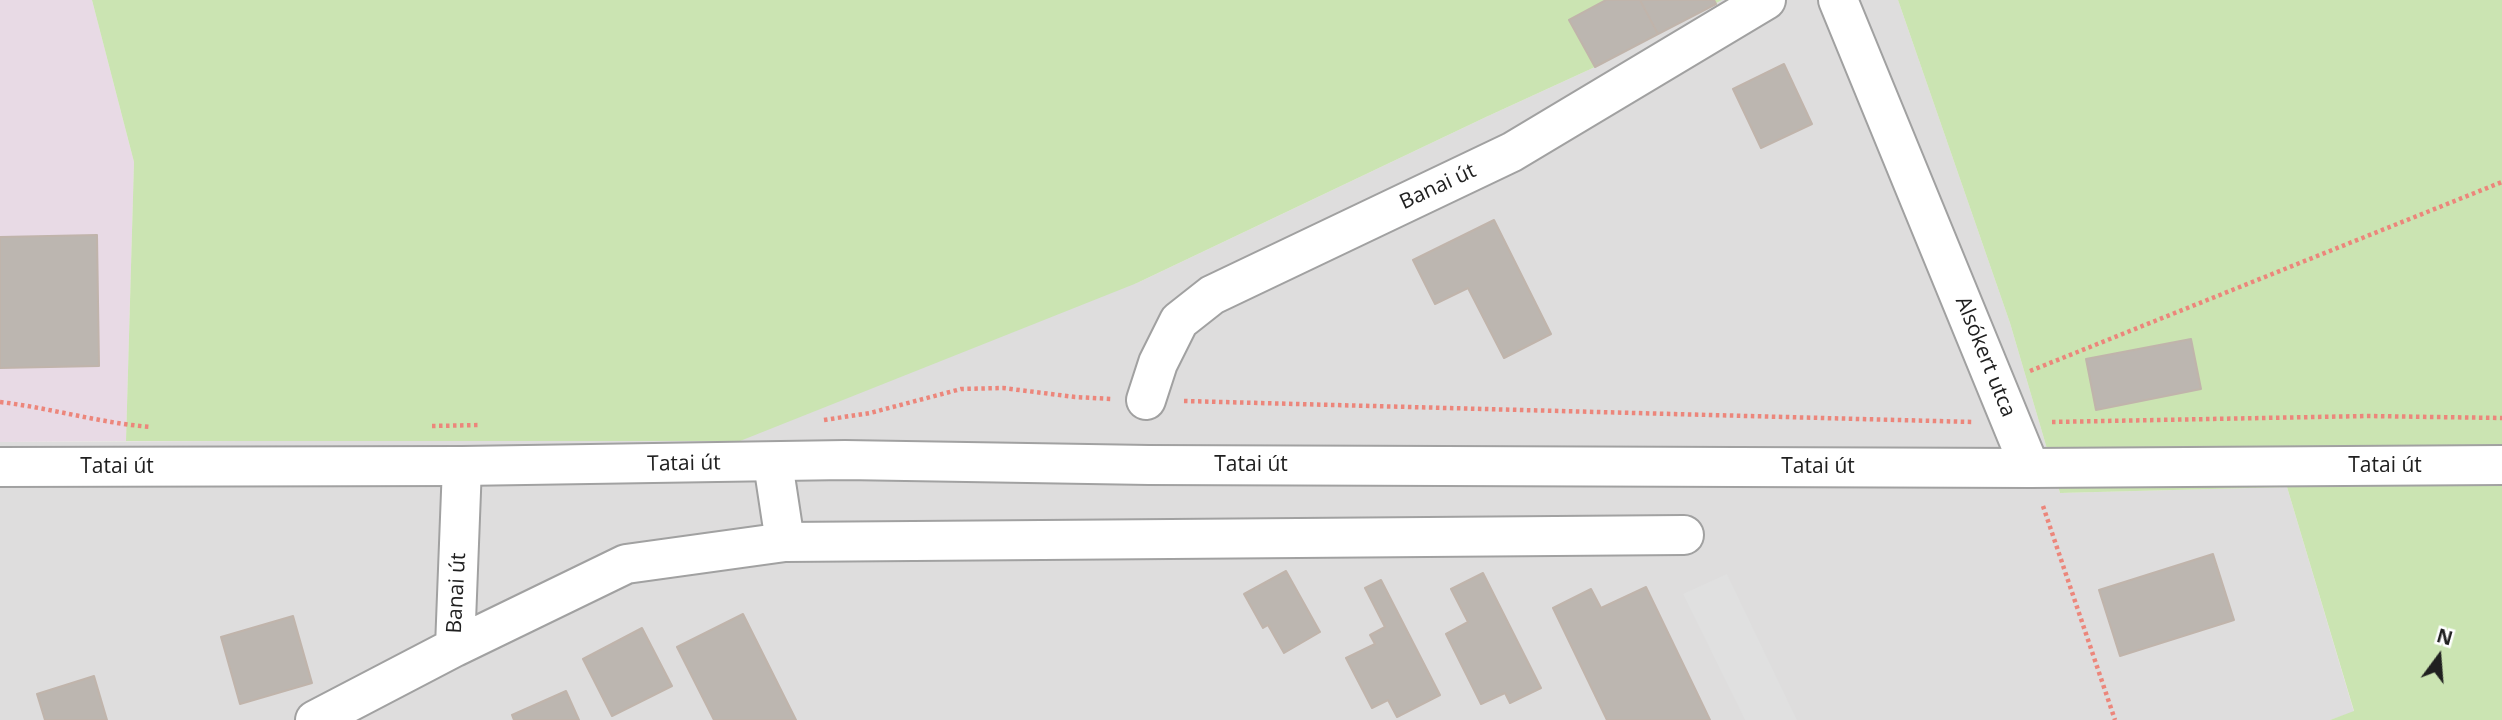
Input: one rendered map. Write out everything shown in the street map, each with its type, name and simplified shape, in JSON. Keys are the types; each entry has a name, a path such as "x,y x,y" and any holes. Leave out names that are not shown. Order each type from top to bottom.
{"street":[{"name":"Banai út","path":"1146,400 1158,363 1179,321 1212,295 1512,152 1766,0"},
{"name":"Alsókert utca","path":"1838,0 2030,468"},
{"name":"Tatai út","path":"0,467 461,466 845,460 1173,465 2030,468 2502,465"},
{"path":"773,463 785,542"},
{"name":"Banai út","path":"315,720 455,647 461,466"},
{"path":"455,647 626,564 785,542 1684,535"}],"path":[{"path":"1997,384 2502,182"},
{"path":"820,421 870,413 961,389 1003,388 1075,397 1146,400 2012,423 2367,416 2502,418"},
{"path":"0,402 43,407 108,422 162,428"},
{"path":"424,426 492,425"},
{"path":"2030,468 2115,720"}],"shaded area":[{"path":"0,0 92,0 134,162 126,441 0,442"},
{"path":"1722,0 1898,0 2010,323 2060,493 2287,487 2354,712 2330,720 0,720 0,442 485,440 1137,283 1595,67"},
{"path":"1727,574 1797,720 1745,720 1683,594"}],"green space":[{"path":"92,0 1722,0 1595,67 1137,283 740,441 126,441 134,162"},
{"path":"1898,0 2502,0 2502,720 2330,720 2354,711 2287,487 2060,493 2010,323"}],"building":[{"path":"1606,0 1640,0 1658,34 1595,67 1569,20"},
{"path":"1640,0 1714,0 1716,4 1658,34"},
{"path":"1784,64 1812,124 1761,148 1733,89"},
{"path":"1494,220 1551,334 1504,358 1468,288 1435,304 1413,260"},
{"path":"97,235 99,366 0,368 0,237"},
{"path":"2191,339 2201,389 2096,410 2086,359"},
{"path":"2213,554 2234,620 2120,656 2099,590"},
{"path":"1286,571 1320,632 1284,653 1268,625 1263,628 1244,594"},
{"path":"1483,573 1541,688 1510,703 1505,693 1481,704 1446,634 1468,622 1451,589"},
{"path":"1381,580 1440,695 1397,717 1388,700 1372,708 1346,658 1375,644 1370,635 1385,627 1365,588"},
{"path":"1646,587 1710,720 1607,720 1553,608 1591,589 1601,608"},
{"path":"743,614 796,720 714,720 677,647"},
{"path":"293,616 312,683 240,704 221,637"},
{"path":"642,628 672,686 612,716 583,659"},
{"path":"94,676 107,720 45,720 37,694"},
{"path":"566,691 579,720 514,720 512,715"}]}
